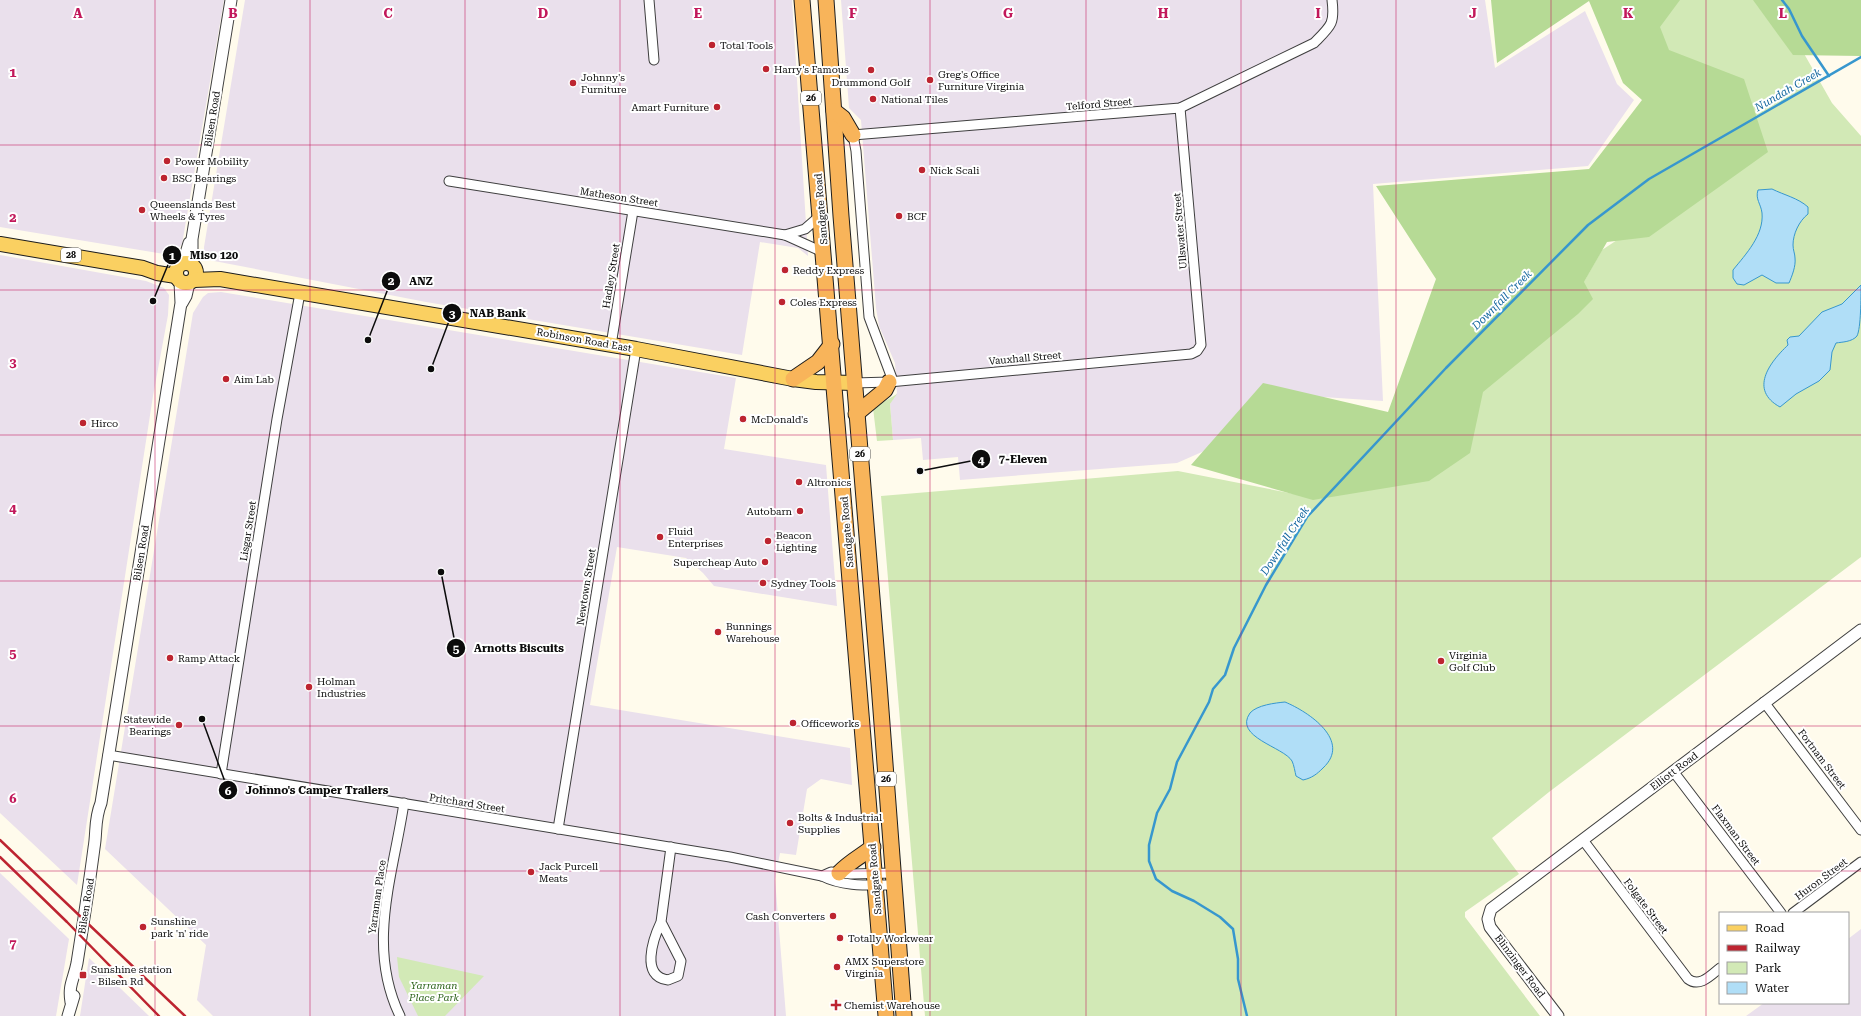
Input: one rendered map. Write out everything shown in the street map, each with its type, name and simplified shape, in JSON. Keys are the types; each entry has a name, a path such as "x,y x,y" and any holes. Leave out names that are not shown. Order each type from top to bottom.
{"highway":[{"name":"Sandgate Road","path":"802,0 822,215 886,1016"},
{"name":"Sandgate Road","path":"826,0 856,414 879,676 904,1016"},
{"path":"834,111 843,118 853,135"},
{"path":"793,379 818,362 832,344"},
{"path":"856,414 885,390 891,382"},
{"path":"839,873 846,865 860,858 873,847"}],"main road":[{"name":"Robinson Road East","path":"0,244 143,268 157,273 213,274 220,279 636,349 793,379 835,383 854,383"}],"street":[{"name":"Bilsen Road","path":"68,1016 71,1002 70,984 75,973 96,840 96,815 101,803 182,303 186,296 188,244 192,239 231,0"},
{"path":"649,0 654,60"},
{"name":"Telford Street","path":"853,135 1180,108 1314,43 1327,30 1334,17 1332,0"},
{"name":"Ullswater Street","path":"1180,108 1201,344 1197,351"},
{"path":"853,135 856,151 869,317 891,382"},
{"name":"Matheson Street","path":"449,181 785,235 825,253"},
{"name":"Hadley Street","path":"611,345 633,211"},
{"name":"Matheson Street","path":"785,235 805,229 822,215"},
{"name":"Lisgar Street","path":"221,774 276,427 300,293"},
{"name":"Newtown Street","path":"558,829 636,349"},
{"name":"Vauxhall Street","path":"854,383 891,382 1191,354 1197,351"},
{"name":"Elliott Road","path":"1489,914 1494,906 1764,702 1859,634"},
{"name":"Fortnam Street","path":"1764,702 1861,830"},
{"name":"Pritchard Street","path":"108,755 671,847 822,876 830,880 846,883 894,879"},
{"name":"Flaxman Street","path":"1673,771 1780,912"},
{"name":"Yarraman Place","path":"400,1016 392,1000 387,982 384,967 382,940 404,803"},
{"name":"Folgate Street","path":"1583,840 1685,976 1695,983 1701,982 1719,969"},
{"path":"661,922 682,962 678,976 668,980 655,976 651,966 655,934 661,922 671,847"},
{"name":"Huron Street","path":"1794,912 1861,862"},
{"name":"Pritchard Street","path":"822,876 830,872 876,880"},
{"name":"Blinzinger Road","path":"1489,914 1488,922 1490,927 1558,1016"}],"shaded area":[{"path":"0,0 224,0 182,244 176,251 164,254 0,227"},
{"path":"245,0 792,0 808,256 798,248 760,242 742,355 426,302 214,261 208,258 204,253 204,247"},
{"path":"841,0 1485,0 1495,68 1585,11 1617,84 1634,100 1588,166 1373,184 1383,401 1293,395 1229,440 1177,463 960,480 958,457 923,460 921,438 893,440 890,404 897,393 895,363 879,326 876,308 861,120 849,108"},
{"path":"0,255 146,281 164,288 169,295 168,315 153,396 77,885 0,813"},
{"path":"221,292 736,378 724,449 826,465 837,606 714,586 703,573 686,558 617,547 590,705 850,748 852,785 821,779 807,789 796,855 780,853 775,879 786,1016 213,1016 197,1000 206,945 105,849 193,313 203,297 208,293"},
{"path":"0,873 69,939 56,1016 0,1016"},
{"path":"1861,929 1861,1016 1746,1016 1763,1004 1849,1004 1849,938"},
{"path":"89,958 149,1016 80,1016"}],"green space":[{"path":"1491,0 1680,0 1660,27 1669,50 1744,79 1768,152 1649,237 1607,242 1584,282 1593,299 1578,314 1483,392 1470,453 1429,481 1313,500 1191,465 1263,383 1388,412 1436,279 1376,186 1589,169 1642,100 1623,83 1589,1 1497,63"},
{"name":"Virginia Golf Club","path":"1612,0 1761,0 1794,36 1832,103 1861,136 1861,557 1549,792 1492,838 1519,874 1465,912 1465,917 1540,1016 925,1016 881,496 1178,471 1320,499 1472,370 1561,322 1602,250 1739,159 1663,88"},
{"path":"1753,0 1861,0 1861,56 1793,55"},
{"path":"897,394 890,404 893,440 877,441 873,408"},
{"name":"Yarraman Place Park","path":"397,957 484,976 445,1016 418,1016 399,977"}],"water":[{"path":"1772,189 1795,199 1808,207 1808,214 1799,224 1794,236 1793,245 1795,261 1789,283 1776,283 1762,275 1744,285 1737,284 1733,278 1733,270 1753,244 1762,221 1761,207 1757,193 1758,190"},
{"path":"1861,285 1860,320 1857,336 1850,341 1836,343 1832,352 1830,370 1819,381 1796,394 1780,407 1771,400 1766,393 1764,385 1765,376 1769,368 1774,360 1788,345 1787,340 1790,337 1799,336 1822,312 1842,304"},
{"path":"1285,702 1315,720 1330,738 1333,748 1331,758 1323,768 1314,776 1303,780 1296,776 1292,761 1287,756 1262,741 1248,729 1247,721 1253,710 1266,705"}],"waterway":[{"name":"Nundah Creek","path":"1782,0 1789,9 1802,36 1829,76"},
{"name":"Downfall Creek","path":"1247,1016 1238,979 1238,959 1233,929 1220,917 1194,901 1172,891 1156,879 1149,861 1149,845 1157,813 1170,789 1177,762 1209,702 1213,689 1225,675 1234,648 1266,585 1307,517 1446,368 1588,225 1649,179 1861,57"}],"railway":[{"path":"0,840 185,1016"},
{"path":"0,857 67,922 159,1016"}],"place":[{"name":"Total Tools","path":"712,45"},
{"name":"Harry's Famous","path":"766,69"},
{"name":"Drummond Golf","path":"871,70"},
{"name":"Greg's Office Furniture Virginia","path":"930,80"},
{"name":"Johnny's Furniture","path":"573,83"},
{"name":"National Tiles","path":"873,99"},
{"name":"Amart Furniture","path":"717,107"},
{"name":"Power Mobility","path":"167,161"},
{"name":"Nick Scali","path":"922,170"},
{"name":"BSC Bearings","path":"164,178"},
{"name":"Queenslands Best Wheels & Tyres","path":"142,210"},
{"name":"BCF","path":"899,216"},
{"name":"Reddy Express","path":"785,270"},
{"name":"Miso 120","path":"153,301"},
{"name":"Coles Express","path":"782,302"},
{"name":"ANZ","path":"368,340"},
{"name":"NAB Bank","path":"431,369"},
{"name":"Aim Lab","path":"226,379"},
{"name":"McDonald's","path":"743,419"},
{"name":"Hirco","path":"83,423"},
{"name":"7-Eleven","path":"920,471"},
{"name":"Altronics","path":"799,482"},
{"name":"Autobarn","path":"800,511"},
{"name":"Fluid Enterprises","path":"660,537"},
{"name":"Beacon Lighting","path":"768,541"},
{"name":"Supercheap Auto","path":"765,562"},
{"name":"Arnotts Biscuits","path":"441,572"},
{"name":"Sydney Tools","path":"763,583"},
{"name":"Bunnings Warehouse","path":"718,632"},
{"name":"Ramp Attack","path":"170,658"},
{"name":"Virginia Golf Club","path":"1441,661"},
{"name":"Holman Industries","path":"309,687"},
{"name":"Johnno's Camper Trailers","path":"202,719"},
{"name":"Officeworks","path":"793,723"},
{"name":"Statewide Bearings","path":"179,725"},
{"name":"Bolts & Industrial Supplies","path":"790,823"},
{"name":"Jack Purcell Meats","path":"531,872"},
{"name":"Cash Converters","path":"833,916"},
{"name":"Sunshine park 'n' ride","path":"143,927"},
{"name":"Totally Workwear","path":"840,938"},
{"name":"AMX Superstore Virginia","path":"837,967"},
{"name":"Sunshine station - Bilsen Rd","path":"83,975"},
{"name":"Chemist Warehouse","path":"836,1005"}]}
